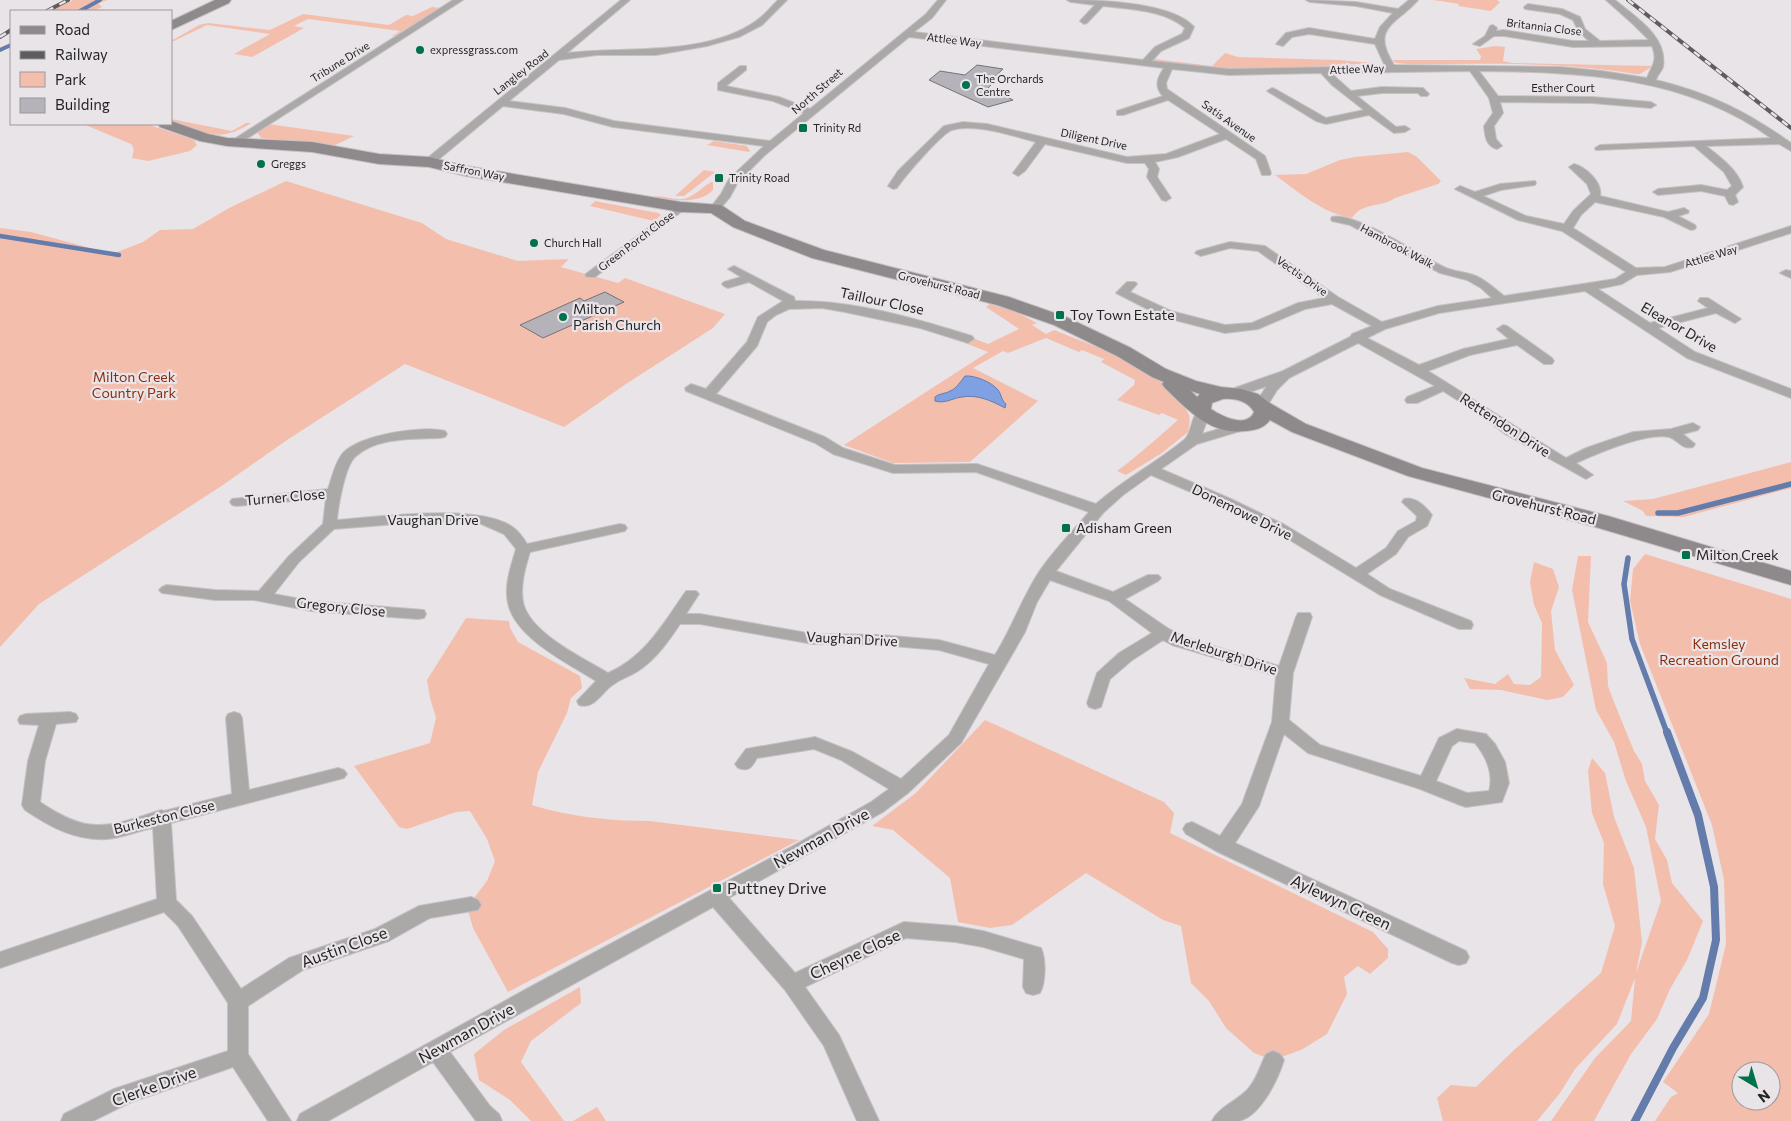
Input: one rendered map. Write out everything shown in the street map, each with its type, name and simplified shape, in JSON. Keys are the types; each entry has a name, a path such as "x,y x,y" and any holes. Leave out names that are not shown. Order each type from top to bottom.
{"street":[{"path":"172,26 224,0"},
{"name":"Tribune Drive","path":"233,143 459,0"},
{"name":"Langley Road","path":"429,162 626,0"},
{"path":"558,57 597,52 623,54 663,51 725,39 760,23 783,0"},
{"name":"North Street","path":"715,208 741,172 761,153 929,16 942,0"},
{"path":"1078,0 1156,11 1170,14 1187,23 1190,27 1186,36 1158,49 1145,64"},
{"path":"1310,0 1363,5 1399,12"},
{"path":"1391,68 1377,42 1383,27 1414,0"},
{"path":"1610,0 1647,32 1655,43 1660,57 1658,69 1654,72 1651,80"},
{"path":"1084,21 1100,4"},
{"path":"1528,6 1562,12 1577,20 1583,32 1598,44"},
{"path":"1280,44 1289,35 1309,31 1377,42"},
{"name":"Britannia Close","path":"1477,44 1492,31 1554,44 1655,43"},
{"name":"Attlee Way","path":"906,34 1209,71 1254,73 1391,68 1473,68 1566,69 1616,74 1651,80 1717,102 1769,130 1780,141 1791,148"},
{"path":"574,43 587,45 597,52"},
{"path":"1120,113 1169,97 1162,90 1161,83 1170,66"},
{"path":"743,68 721,85 721,88 776,99 785,104 811,112"},
{"path":"1473,68 1494,99 1498,113 1489,126 1491,140 1497,146"},
{"path":"1323,70 1334,83 1394,130 1405,129"},
{"path":"1350,94 1382,90 1420,90 1424,94"},
{"path":"1272,91 1319,119 1326,121 1370,112"},
{"name":"Satis Avenue","path":"1169,97 1261,158 1266,173"},
{"name":"Esther Court","path":"1494,99 1541,101 1629,99 1651,105"},
{"path":"500,103 565,111 613,124 774,144"},
{"name":"Saffron Way","path":"168,125 205,138 233,143 312,147 379,159 429,162 466,171 681,206 715,208"},
{"name":"Diligent Drive","path":"893,186 902,173 947,128 963,125 988,127 1126,160 1149,160 1173,155 1227,135"},
{"path":"1606,139 1616,146"},
{"name":"Diligent Drive","path":"1018,172 1027,165 1034,149 1042,141"},
{"path":"1600,148 1780,141"},
{"path":"1658,192 1701,188 1731,198 1738,187 1737,181 1722,165 1697,144"},
{"path":"1149,160 1154,168 1152,177 1166,198"},
{"path":"1568,227 1577,213 1596,195 1596,191 1589,180 1574,167"},
{"path":"1475,195 1500,188 1531,183"},
{"path":"1460,189 1517,217 1544,224 1568,227 1575,234 1634,272"},
{"path":"1593,198 1668,215 1691,227"},
{"name":"Green Porch Close","path":"592,275 681,206"},
{"name":"Grovehurst Road","path":"715,208 739,224 818,254 1028,309 1090,335 1159,373 1189,385 1249,396 1299,428 1415,472 1600,521 1791,578"},
{"path":"1668,215 1684,211"},
{"name":"Hambrook Walk","path":"1336,219 1354,223 1444,271 1462,269 1502,301"},
{"name":"Attlee Way","path":"1228,393 1288,374 1356,337 1381,326 1438,310 1618,282 1634,272 1666,270 1735,249 1791,229"},
{"name":"Vectis Drive","path":"1201,253 1230,245 1261,248 1334,300 1381,326"},
{"path":"1217,248 1231,256"},
{"path":"734,270 790,300 787,305"},
{"path":"728,284 748,279"},
{"name":"Eleanor Drive","path":"1587,288 1691,355 1791,394"},
{"path":"1121,292 1167,314 1225,329 1254,326 1302,306 1334,300"},
{"path":"1704,301 1735,319"},
{"name":"Taillour Close","path":"708,396 753,343 762,320 772,312 787,305 815,304 845,308 923,325 968,339"},
{"path":"1649,327 1718,309"},
{"path":"1503,329 1548,361"},
{"name":"Rettendon Drive","path":"1356,337 1418,370 1510,431 1586,475"},
{"path":"1418,370 1467,352 1518,341"},
{"name":"Grovehurst Road","path":"1159,373 1216,422 1299,428"},
{"name":"Attlee Way","path":"1262,406 1272,388 1288,374"},
{"path":"1762,383 1773,374"},
{"name":"Rettendon Drive","path":"1412,400 1444,386"},
{"path":"691,388 820,440 838,451 869,462 904,470 977,468 1098,510"},
{"path":"1192,441 1202,411 1202,401 1206,398 1228,393"},
{"path":"1246,425 1263,417 1262,406"},
{"name":"Newman Drive","path":"308,1121 877,807 902,788 955,739 986,690 1029,602 1046,573 1098,510 1118,492 1192,441 1246,425"},
{"name":"Rettendon Drive","path":"1566,463 1592,450 1638,435 1672,433 1693,427"},
{"path":"1672,433 1688,444"},
{"name":"Turner Close","path":"330,525 333,493 347,456 374,442 404,435 440,434"},
{"name":"Donemowe Drive","path":"1151,470 1226,502 1280,528 1385,592 1465,625"},
{"name":"Turner Close","path":"237,502 333,493"},
{"path":"1357,574 1390,551 1403,534 1422,522 1425,515 1409,502"},
{"name":"Vaughan Drive","path":"330,525 421,518 481,519 509,531 524,549"},
{"path":"263,597 294,559 330,525"},
{"path":"607,680 543,638 523,620 516,603 515,585 517,569 524,549 620,528"},
{"name":"Merleburgh Drive","path":"1046,573 1114,598 1163,634 1201,649 1285,673"},
{"path":"1114,598 1154,578"},
{"name":"Gregory Close","path":"167,590 215,595 254,594 311,606 418,614"},
{"path":"585,701 607,680 630,670 647,656 691,594"},
{"name":"Merleburgh Drive","path":"1223,846 1250,806 1280,722 1285,673 1304,617"},
{"name":"Vaughan Drive","path":"675,619 700,619 813,639 881,640 940,645 999,662"},
{"name":"Merleburgh Drive","path":"1095,703 1103,677 1125,657 1163,634"},
{"path":"26,720 70,718"},
{"path":"234,718 241,798"},
{"name":"Burkeston Close","path":"50,719 40,745 33,773 31,805 60,825 86,832 109,832 161,817 300,785 338,774"},
{"path":"1280,722 1314,749 1426,784 1466,800 1496,797 1500,783 1496,762 1489,748 1480,738 1457,735 1445,742 1426,784"},
{"path":"744,764 752,753 815,743 847,756 902,788"},
{"path":"161,817 168,904 185,921 238,1002 238,1056 280,1121"},
{"path":"1192,829 1223,846"},
{"name":"Aylewyn Green","path":"1223,846 1460,957"},
{"path":"715,896 792,984 832,1041 852,1091 868,1121"},
{"path":"0,960 168,904"},
{"name":"Austin Close","path":"238,1002 296,964 382,935 421,908 470,905"},
{"name":"Cheyne Close","path":"792,984 904,930 982,939 1034,954 1034,987"},
{"path":"436,1050 482,1113 491,1121"},
{"name":"Clerke Drive","path":"72,1121 122,1096 238,1056"},
{"path":"1223,1121 1255,1099 1270,1072 1272,1060"}],"green space":[{"path":"73,0 108,0 98,3 102,7 95,10 53,10"},
{"path":"1433,0 1497,0 1500,2 1491,11"},
{"path":"432,7 440,8 394,36 392,36 400,31 308,19 294,26 304,28 252,57 234,54 270,34 207,25 172,41 199,25 208,23 270,30 303,14 389,25 406,15 413,16"},
{"path":"1495,46 1505,47 1503,61 1512,63 1653,66 1640,74 1635,74 1550,65 1406,64 1396,63 1392,60 1480,60 1481,56 1476,49"},
{"path":"1225,53 1238,57 1373,63 1295,68 1226,69 1152,62 1154,59 1212,66"},
{"path":"172,119 232,131 246,123 251,123 230,133 212,134 172,121"},
{"path":"268,124 354,136 333,146 261,138 256,131"},
{"path":"85,125 150,125 194,140 197,145 190,151 148,161 132,158 134,149 131,144"},
{"path":"714,141 747,146 750,151 707,145"},
{"path":"1408,152 1417,157 1441,181 1438,184 1390,201 1366,207 1352,218 1321,207 1275,175 1306,174 1340,160"},
{"path":"704,170 715,172 684,196 675,196"},
{"name":"Milton Creek Country Park","path":"286,181 422,223 446,239 518,261 569,259 561,267 618,283 625,278 725,314 713,328 626,384 564,427 405,364 39,604 0,647 0,228 31,232 112,254 143,242 160,230 193,229 231,207"},
{"path":"713,182 713,190 707,195 693,200 653,197 687,198"},
{"path":"595,201 661,215 654,221 590,206"},
{"path":"990,304 1012,310 1037,323 1032,325 1046,334 1054,330 1109,352 1148,373 1179,398 1189,415 1188,432 1162,453 1126,475 1117,471 1178,420 1162,413 1159,415 1117,400 1134,385 1135,380 1101,362 1104,359 1082,350 1079,352 1046,338 1008,353 1003,351 973,368 1038,401 970,462 893,463 844,445 988,352 965,343 973,338 988,344 1019,329 986,307"},
{"path":"1791,462 1791,488 1684,517 1646,516 1643,511 1623,501 1653,499"},
{"name":"Kemsley Recreation Ground","path":"1645,554 1791,599 1791,1121 1655,1121 1671,1097 1678,1093 1663,1082 1709,1014 1726,944 1724,880 1712,825 1640,644 1630,601 1633,569"},
{"path":"1578,556 1591,556 1588,622 1607,663 1608,686 1614,702 1634,751 1642,764 1645,781 1659,805 1655,839 1667,860 1672,883 1703,921 1687,960 1670,989 1657,1019 1631,1054 1594,1121 1551,1121 1595,1058 1631,1021 1635,978 1617,1024 1575,1069 1560,1093 1537,1121 1443,1121 1437,1098 1451,1085 1476,1087 1514,1050 1601,973 1615,926 1603,884 1604,843 1592,813 1588,771 1592,758 1605,773 1614,817 1634,868 1642,942 1636,973 1661,901 1646,827 1626,781 1614,742 1596,710 1572,590"},
{"path":"1534,562 1553,569 1559,587 1551,611 1555,650 1574,685 1563,697 1547,700 1501,690 1470,689 1464,678 1495,684 1508,674 1514,684 1530,685 1541,677 1542,623 1534,605 1530,582"},
{"path":"466,618 509,621 510,628 518,642 580,676 582,688 571,698 567,713 538,772 532,805 590,818 650,821 799,840 508,992 473,928 467,907 487,881 495,861 487,839 470,811 456,812 407,829 399,827 354,766 430,743 436,718 427,680"},
{"path":"985,720 1164,802 1174,813 1170,833 1373,932 1388,949 1388,958 1370,974 1358,966 1344,977 1347,994 1327,1034 1301,1050 1273,1060 1254,1053 1226,1028 1209,1001 1191,983 1181,926 1163,920 1086,873 1012,925 990,928 958,922 950,878 893,830 872,826 916,793"},
{"path":"580,987 581,1003 531,1041 521,1062 564,1121 531,1121 510,1100 479,1080 474,1054 504,1030"},
{"path":"597,1107 606,1121 573,1121"}],"water":[{"path":"965,376 992,384 1006,404 1005,408 973,396 942,402 935,401 935,397 954,389"}],"building":[{"name":"The Orchards Centre","path":"977,65 1003,69 990,81 994,82 988,88 1013,100 988,107 929,80 940,71 965,75"},
{"name":"Milton Parish Church","path":"605,292 624,302 543,338 520,325 580,298 584,301"}],"waterway":[{"path":"82,10 100,0"},
{"path":"0,50 10,45"},
{"path":"0,236 119,255"},
{"path":"1658,513 1678,513 1791,484"},
{"path":"1628,558 1624,584 1632,639 1667,733"},
{"path":"1635,1121 1673,1048 1703,998 1716,940 1714,887 1698,815 1667,732"}],"railway":[{"path":"49,10 68,0"},
{"path":"1628,0 1791,128"},
{"path":"0,37 10,31"}],"place":[{"name":"expressgrass.com","path":"420,50"},
{"name":"The Orchards Centre","path":"966,85"},
{"name":"Trinity Rd","path":"803,128"},
{"name":"Greggs","path":"261,164"},
{"name":"Trinity Road","path":"719,178"},
{"name":"Church Hall","path":"534,243"},
{"name":"Toy Town Estate","path":"1060,315"},
{"name":"Milton Parish Church","path":"563,317"},
{"name":"Adisham Green","path":"1066,528"},
{"name":"Milton Creek","path":"1686,555"},
{"name":"Puttney Drive","path":"717,888"}]}
